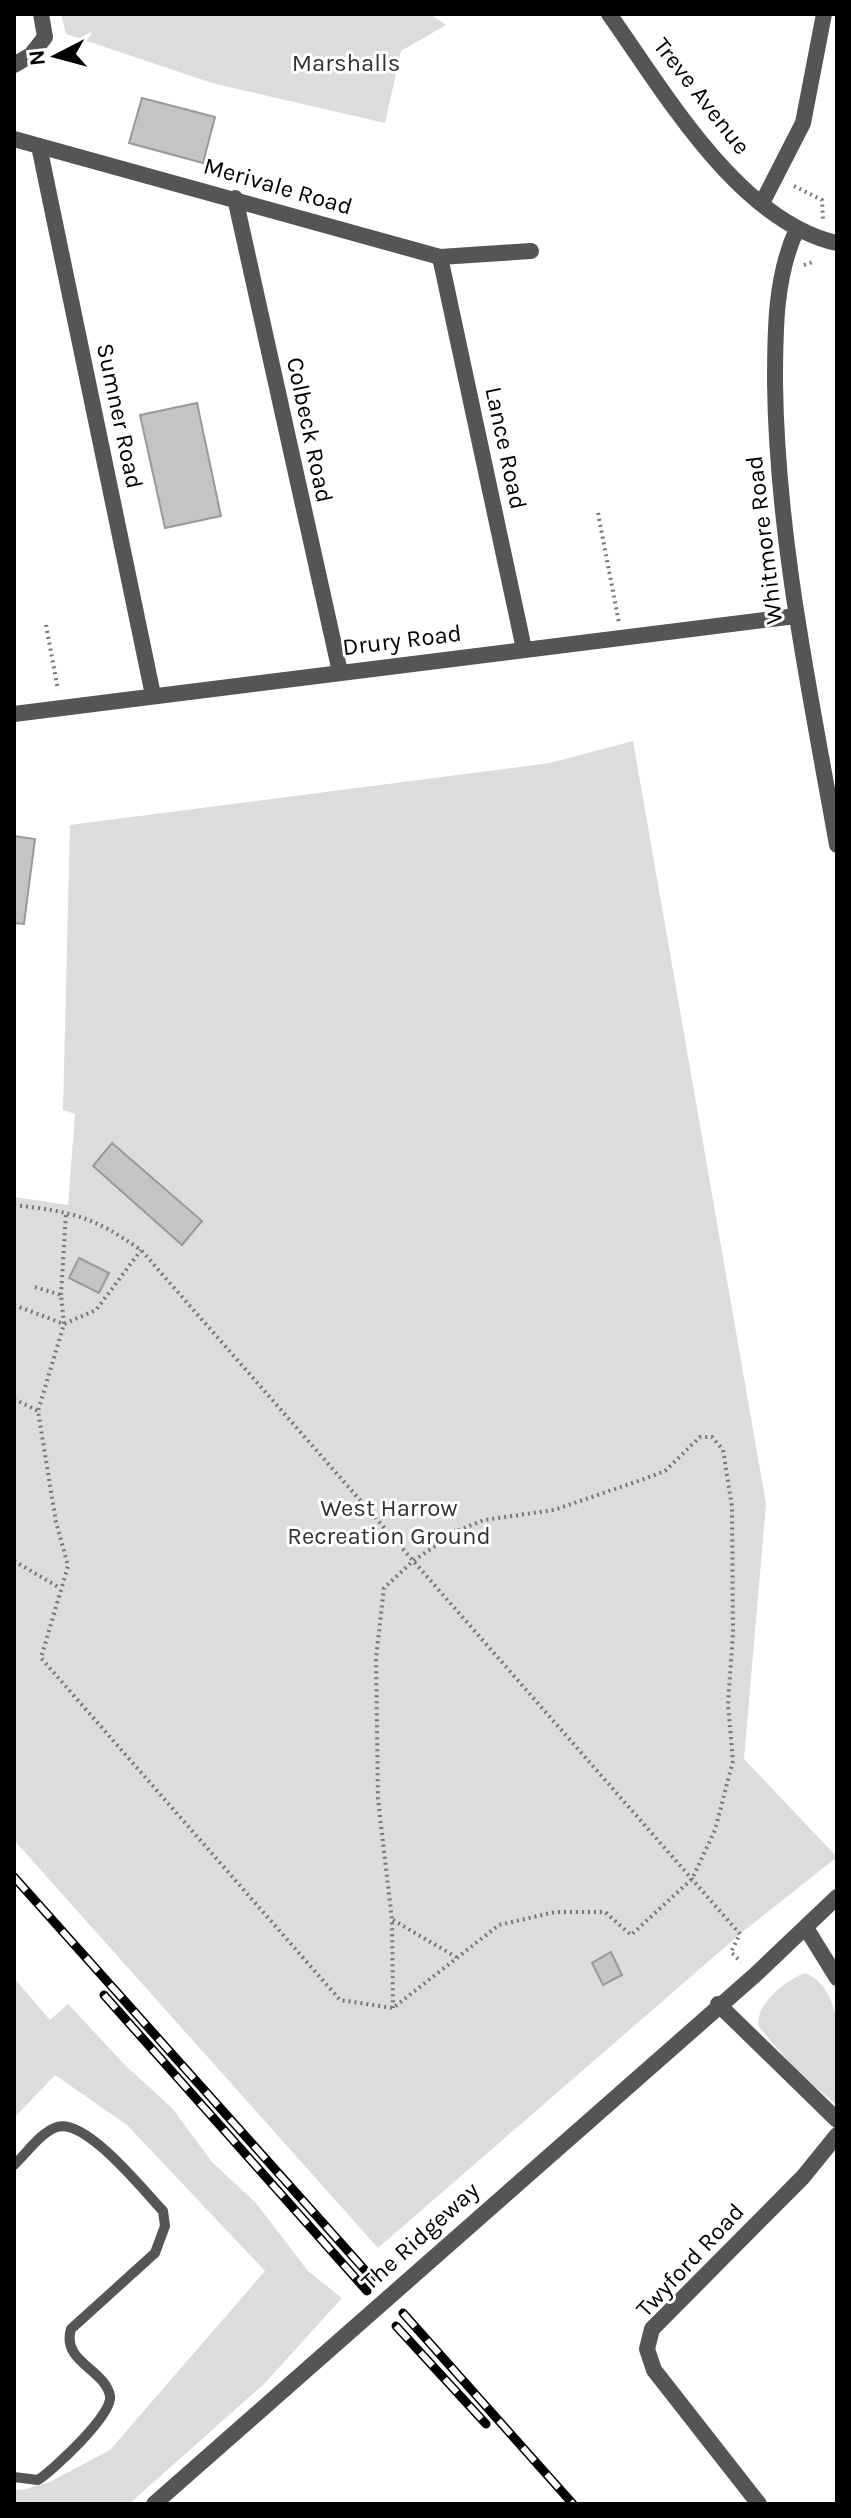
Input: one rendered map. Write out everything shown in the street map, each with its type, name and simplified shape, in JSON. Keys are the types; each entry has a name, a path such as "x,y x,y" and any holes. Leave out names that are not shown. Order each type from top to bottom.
{"street":[{"path":"14,65 31,55 45,37 41,14"},
{"name":"Treve Avenue","path":"609,14 693,131 762,203 797,229 837,243"},
{"path":"762,203 803,123 824,14"},
{"name":"Merivale Road","path":"14,139 440,257 531,251"},
{"name":"Sumner Road","path":"39,146 153,695"},
{"name":"Colbeck Road","path":"235,198 340,672"},
{"name":"Whitmore Road","path":"797,229 786,253 777,303 775,362 780,509 837,845"},
{"name":"Lance Road","path":"440,257 524,649"},
{"name":"Drury Road","path":"14,714 796,616"},
{"name":"The Ridgeway","path":"154,2504 806,1928 837,1897"},
{"path":"806,1928 837,1978"},
{"path":"718,2004 837,2120"},
{"name":"Twyford Road","path":"759,2504 654,2370 647,2349 652,2329 803,2177 837,2135"}],"lane":[{"path":"14,2165 56,2128 70,2126 89,2135 163,2211 165,2226 155,2253 71,2329 68,2339 72,2351 106,2388 110,2397 107,2412 44,2476 25,2481 14,2477"}],"path":[{"path":"794,186 822,200 823,220"},
{"path":"804,265 813,262"},
{"path":"598,513 622,637"},
{"path":"46,625 62,708"},
{"path":"14,1205 66,1212 102,1223 141,1250 740,1934 731,1952 741,1962"},
{"path":"66,1212 61,1295 64,1324 38,1411 56,1522 68,1566 41,1658 340,2000 393,2008 499,1925 555,1912 605,1912 631,1935 692,1879 715,1830 733,1761 728,1704 733,1633 732,1507 726,1463 717,1442 712,1437 700,1437 665,1471 554,1510 484,1520 459,1530 413,1561 384,1588 376,1658 378,1799 392,1920 393,2008"},
{"path":"14,1305 64,1324 96,1310 141,1250"},
{"path":"35,1287 61,1295"},
{"path":"14,1399 38,1411"},
{"path":"14,1561 61,1589"},
{"path":"392,1920 456,1957"}],"green space":[{"name":"Marshalls","path":"61,14 430,14 446,25 401,51 385,123 212,83 66,34"},
{"name":"West Harrow Recreation Ground","path":"633,741 766,1504 744,1759 837,1857 740,1934 378,2248 14,1840 14,1197 68,1205 75,1114 63,1110 70,825 550,763"},
{"path":"805,1973 819,1983 829,1996 835,2013 839,2051 837,2105 800,2075 759,2027 766,2002 789,1981"},
{"path":"14,1978 50,2020 68,2004 126,2066 172,2108 212,2162 256,2203 308,2271 342,2298 265,2383 129,2504 14,2504 14,2489 22,2490 50,2482 110,2450 265,2271 127,2125 55,2075 14,2118"}],"building":[{"path":"142,98 215,117 203,163 129,143"},
{"path":"197,403 221,516 165,528 140,415"},
{"path":"14,836 35,839 24,924 14,923"},
{"path":"112,1143 202,1221 182,1245 93,1166"},
{"path":"79,1258 109,1273 99,1293 69,1278"},
{"path":"611,1952 622,1975 603,1985 592,1963"}],"railway":[{"path":"14,1877 372,2278"},
{"path":"104,1995 367,2291"},
{"path":"403,2313 573,2504"},
{"path":"396,2326 486,2424"}]}
